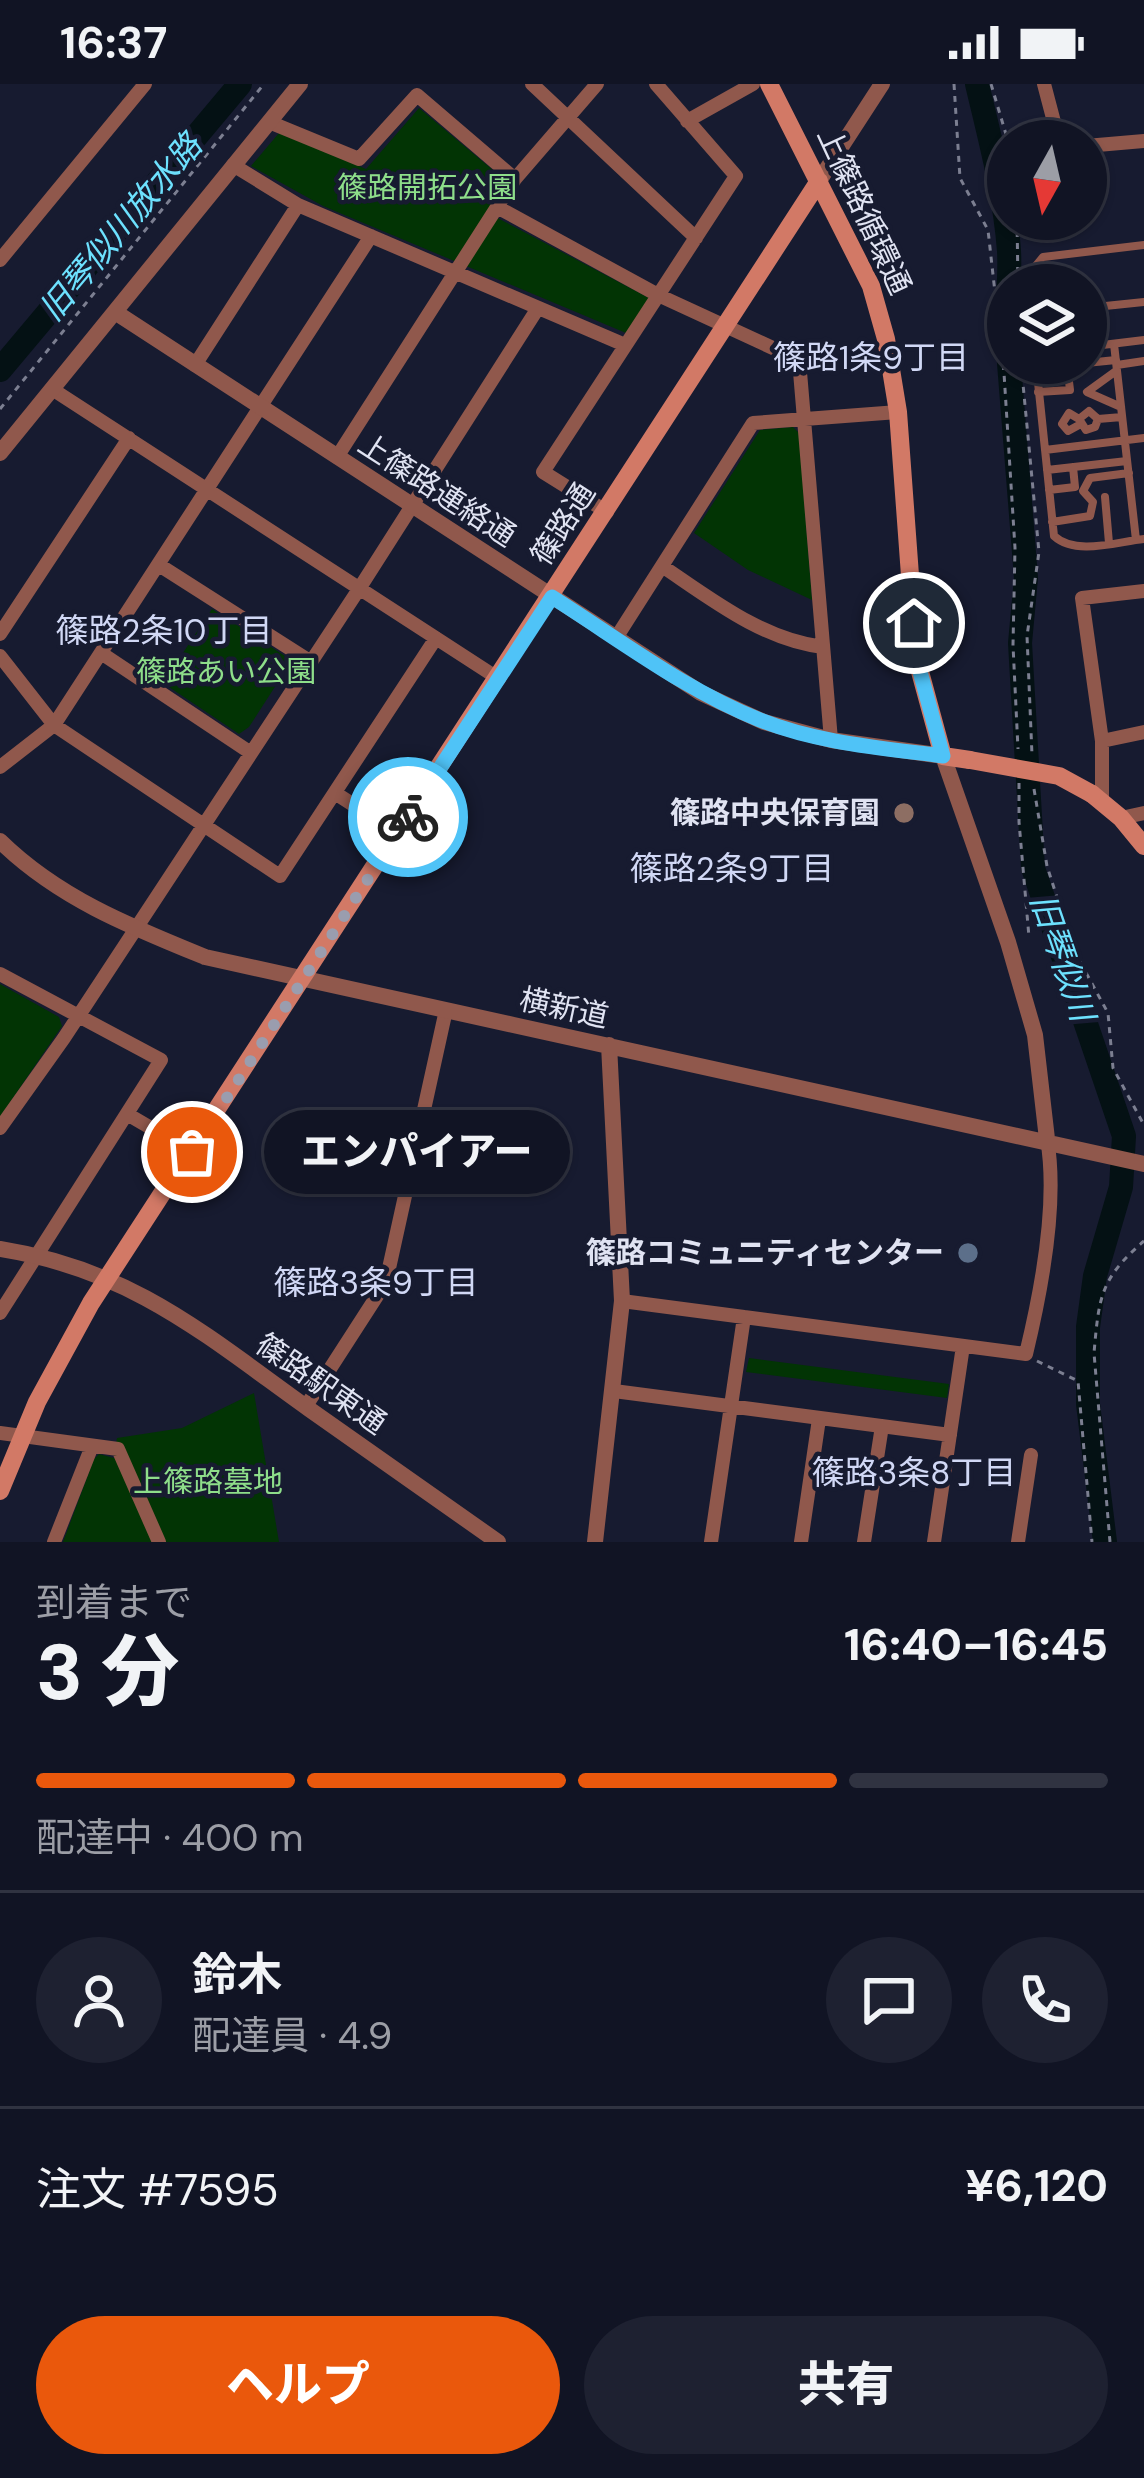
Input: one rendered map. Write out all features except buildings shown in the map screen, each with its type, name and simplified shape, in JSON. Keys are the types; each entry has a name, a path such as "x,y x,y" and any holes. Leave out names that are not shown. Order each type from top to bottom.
{"main road":[{"name":"上篠路循環通","path":"769,84 871,286 886,339 898,412 916,657 943,756"},
{"name":"篠路通","path":"0,1490 61,1354 109,1277 819,181"},
{"path":"943,756 1059,776 1097,798 1144,846"}],"street":[{"path":"0,260 145,84"},
{"path":"0,453 301,84"},
{"path":"532,84 696,238"},
{"path":"337,457 515,178 597,84"},
{"path":"608,512 542,472 736,176 656,84"},
{"path":"687,121 753,84"},
{"name":"篠路通","path":"819,181 882,84"},
{"path":"1045,84 1054,120"},
{"path":"269,122 359,159 417,95 515,178"},
{"path":"1107,144 1144,141"},
{"path":"233,165 298,205 625,346"},
{"path":"195,365 298,205"},
{"path":"497,207 658,295 799,360 831,740"},
{"path":"0,767 54,725 371,236"},
{"path":"0,1128 359,589 538,308"},
{"name":"上篠路連絡通","path":"115,312 700,693 764,722 831,740 943,756"},
{"path":"52,388 499,679"},
{"path":"616,638 753,423 898,412"},
{"path":"0,634 129,439"},
{"path":"159,565 311,662"},
{"path":"662,566 736,616 799,644 824,647"},
{"path":"1097,798 1102,741 1082,598 1144,591"},
{"path":"0,656 54,725 280,876 436,638"},
{"path":"101,653 251,753"},
{"path":"1102,741 1144,732"},
{"name":"上篠路循環通","path":"943,756 1008,942 1034,1035 1047,1139"},
{"path":"334,793 397,833"},
{"path":"1120,818 1144,813"},
{"name":"横新道","path":"0,841 48,881 134,928 205,957 1144,1164"},
{"path":"0,974 161,1060 0,1313"},
{"path":"305,1406 386,1282 446,1010"},
{"path":"595,1542 622,1301 609,1046"},
{"path":"127,1114 192,1152"},
{"path":"622,1301 1026,1354 1045,1238 1051,1163 1047,1139"},
{"path":"0,1249 38,1255 109,1277"},
{"name":"篠路駅東通","path":"109,1277 186,1321 498,1542"},
{"path":"711,1542 744,1317"},
{"path":"934,1542 963,1346"},
{"path":"614,1390 950,1435"},
{"path":"801,1542 819,1419"},
{"path":"864,1542 882,1426"},
{"path":"0,1433 118,1449 159,1542"},
{"path":"54,1542 92,1446"},
{"path":"1018,1542 1031,1455"}],"lane":[{"path":"1037,264 1043,257 1144,245"},
{"path":"1107,306 1144,302"},
{"path":"1107,345 1144,340"},
{"path":"1037,384 1054,536 1064,544 1140,540 1114,344"},
{"path":"1107,364 1144,361"},
{"path":"1117,365 1088,392 1122,411"},
{"path":"1038,392 1070,390 1069,384"},
{"path":"1041,425 1062,424 1074,431 1080,422 1091,430 1098,419 1122,411"},
{"path":"1045,449 1144,438"},
{"path":"1052,522 1090,516 1093,502 1083,491 1090,478 1144,462"},
{"path":"1047,470 1128,466"},
{"path":"1049,490 1075,488 1073,467"},
{"path":"1105,497 1109,543"},
{"path":"1106,513 1118,511"}],"path":[{"path":"0,409 264,84"},
{"path":"954,84 960,178 988,230 1004,373 1016,548 1012,645 1018,756"},
{"path":"991,84 1002,120"},
{"path":"1023,384 1039,552 1027,636 1031,742"},
{"path":"1019,775 1018,823 1029,937"},
{"path":"1034,790 1057,898 1079,960 1108,1013 1113,1068 1144,1125"},
{"path":"1110,1542 1094,1353 1096,1328 1104,1286 1114,1268 1144,1241"},
{"path":"1026,1354 1078,1381 1092,1542"}],"green space":[{"name":"篠路開拓公園","path":"419,108 506,181 488,213 649,298 626,333 323,206 251,166 279,133 366,169"},
{"path":"793,427 799,433 812,600 748,570 694,533 760,430"},
{"name":"篠路あい公園","path":"212,609 288,658 289,665 249,727 239,734 163,683"},
{"path":"0,984 59,1017 62,1026 0,1117"},
{"path":"749,1358 949,1384 947,1398 746,1372"},
{"name":"上篠路墓地","path":"254,1393 279,1542 63,1542 94,1459 99,1454 114,1458 117,1438 182,1428"}],"waterway":[{"name":"旧琴似川放水路","path":"0,370 240,84"},
{"name":"旧琴似川","path":"977,84 996,167 1009,264"},
{"name":"旧琴似川","path":"1011,384 1026,578 1020,643 1033,868 1124,1136 1121,1187 1095,1276 1088,1327 1088,1404 1105,1542"}],"way so far":[{"path":"192,1152 408,817"}],"place":[{"name":"篠路中央保育園","path":"904,813"},
{"name":"エンパイアー","path":"192,1152"},
{"name":"篠路コミュニティセンター","path":"968,1253"}],"district":[{"name":"篠路1条9丁目","path":"871,357"},
{"name":"篠路2条10丁目","path":"164,630"},
{"name":"篠路2条9丁目","path":"732,868"},
{"name":"篠路3条9丁目","path":"376,1282"},
{"name":"篠路3条8丁目","path":"914,1472"}],"route":[{"path":"408,817 552,597 700,693 764,722 831,740 943,756 916,657 914,623"}]}
